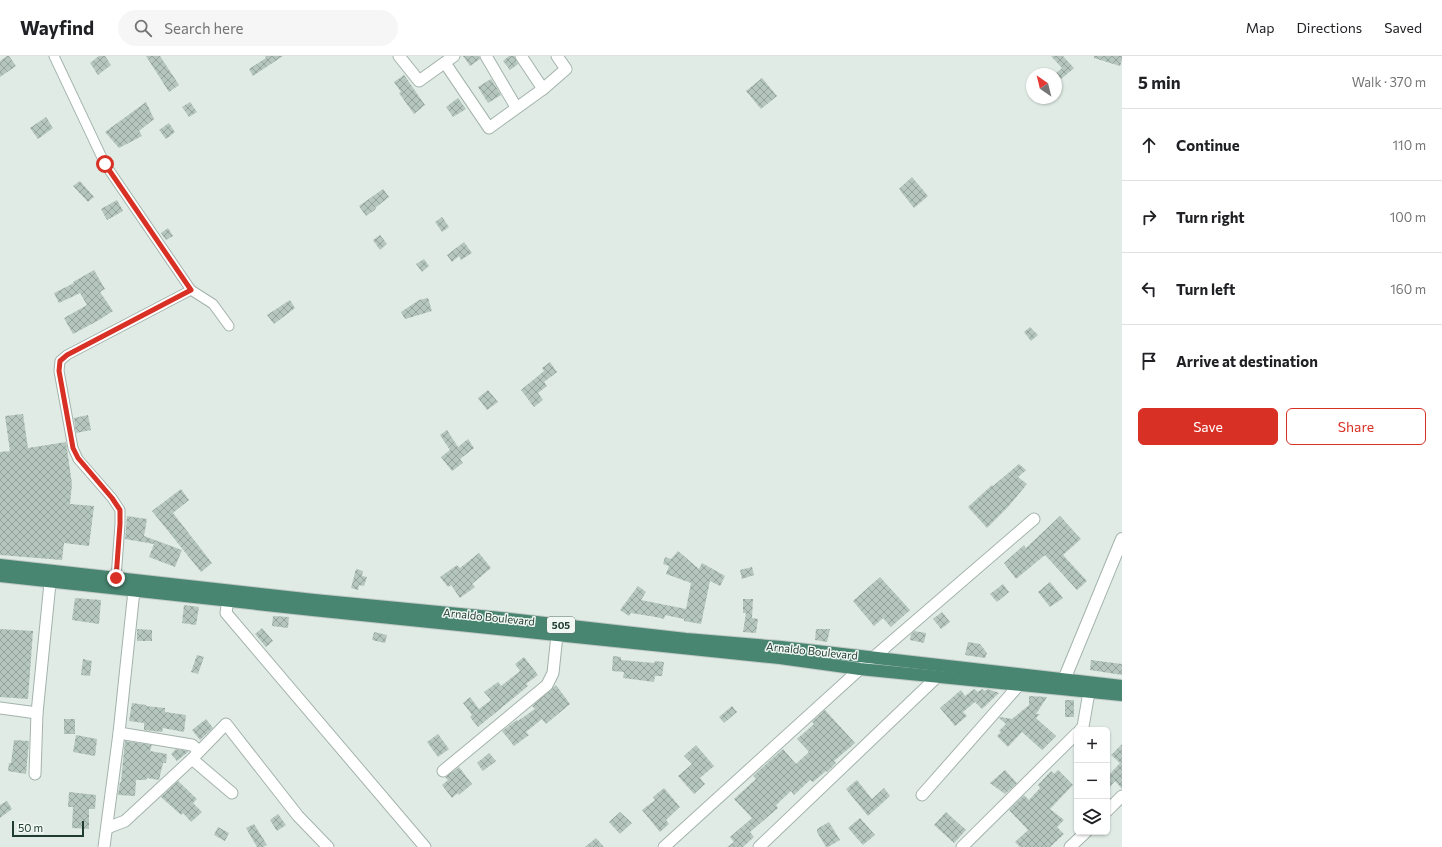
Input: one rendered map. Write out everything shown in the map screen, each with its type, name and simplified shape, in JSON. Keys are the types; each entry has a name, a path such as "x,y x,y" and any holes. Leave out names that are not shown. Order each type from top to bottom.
{"highway":[{"name":"Arnaldo Boulevard","path":"0,565 51,576 314,605 500,623 685,644 872,658 1020,684 1122,686"},
{"name":"Arnaldo Boulevard","path":"0,576 116,578 134,585"},
{"name":"Arnaldo Boulevard","path":"500,623 557,635 593,634"},
{"name":"Arnaldo Boulevard","path":"781,652 860,669 938,676 966,674 1062,684 1090,692 1122,695"}],"street":[{"path":"54,56 105,164 191,290 213,304 229,326"},
{"path":"486,56 516,107"},
{"path":"521,56 543,89"},
{"path":"401,57 419,81 449,59 489,128 516,107 543,89 566,69 557,56"},
{"path":"116,578 120,510 112,498 78,458 73,448 59,371 60,361 67,355 191,290"},
{"path":"664,847 872,658 1034,519"},
{"path":"1062,684 1122,539"},
{"path":"35,774 37,713 51,576"},
{"path":"104,847 119,733 134,585"},
{"path":"228,595 226,614 425,847"},
{"path":"443,771 547,685 552,673 557,635"},
{"path":"759,847 938,676"},
{"path":"922,795 1020,684"},
{"path":"1083,727 1090,692"},
{"path":"0,708 37,713"},
{"path":"106,828 124,821 196,755 226,724 298,816 328,847"},
{"path":"119,733 192,745 196,755 232,793"},
{"path":"962,847 1074,736"},
{"path":"1110,808 1122,796"},
{"path":"1070,847 1083,835"}],"building":[{"path":"9,56 16,66 0,77 0,61"},
{"path":"99,56 105,56 111,65 98,75 90,63"},
{"path":"146,56 160,56 179,85 169,92"},
{"path":"265,56 283,56 253,76 249,69 266,58"},
{"path":"463,56 479,56 480,59 470,66"},
{"path":"509,56 514,56 518,64 510,70 503,61"},
{"path":"1051,56 1063,56 1074,68 1062,78 1062,68"},
{"path":"1094,56 1122,56 1122,60 1120,66 1094,58"},
{"path":"404,75 425,105 414,114 399,93 401,92 394,82"},
{"path":"762,78 777,96 761,109 746,91"},
{"path":"491,79 501,95 488,103 478,87"},
{"path":"458,98 466,109 453,117 446,107"},
{"path":"146,102 154,119 139,131 142,136 119,148 105,132"},
{"path":"190,102 197,112 189,117 182,107"},
{"path":"46,117 53,128 38,139 30,128"},
{"path":"169,123 175,132 166,139 159,130"},
{"path":"912,177 928,196 914,208 899,189"},
{"path":"80,181 94,197 88,202 73,186"},
{"path":"383,189 389,197 366,216 359,206"},
{"path":"117,200 123,211 107,220 101,209"},
{"path":"442,217 449,227 442,232 435,222"},
{"path":"168,228 173,236 166,240 161,233"},
{"path":"380,235 387,244 380,250 373,240"},
{"path":"464,242 472,253 461,260 459,256 452,262 447,255"},
{"path":"424,259 429,266 422,272 416,264"},
{"path":"94,270 105,289 100,292 113,311 73,334 64,318 87,305 80,293 59,303 54,293 74,283 73,282"},
{"path":"428,298 432,311 405,319 401,312 419,300"},
{"path":"290,300 295,308 274,324 267,315"},
{"path":"1030,327 1038,335 1031,341 1024,332"},
{"path":"550,362 557,372 544,382 547,386 538,393 543,400 534,407 521,390 544,371 542,368"},
{"path":"488,390 498,402 487,410 478,398"},
{"path":"23,414 28,448 66,442 72,484 70,504 94,506 89,546 64,543 62,560 0,555 0,452 10,451 5,416"},
{"path":"88,415 91,430 76,433 74,418"},
{"path":"447,430 458,447 468,439 474,448 460,459 463,463 452,471 441,457 450,450 440,435"},
{"path":"1019,464 1026,470 1018,477 1027,484 1008,507 987,528 968,507 992,485 993,486"},
{"path":"181,489 189,500 173,513 212,563 201,572 152,511"},
{"path":"127,516 147,519 144,536 182,550 175,567 149,557 154,544 125,539"},
{"path":"1060,516 1081,539 1063,555 1087,581 1077,590 1045,555 1016,579 1004,563 1024,545 1026,548"},
{"path":"678,551 699,569 702,563 725,576 720,586 710,581 701,624 684,621 684,619 665,615 664,619 631,613 629,616 620,610 638,586 646,592 641,600 686,609 691,583 666,574 669,566 663,564 665,557 671,559"},
{"path":"479,553 491,568 472,584 475,587 460,598 451,585 448,587 440,577 457,565 460,568"},
{"path":"752,567 754,575 742,579 740,570"},
{"path":"356,569 363,571 362,576 367,577 364,586 359,585 358,590 351,588"},
{"path":"880,577 910,610 891,627 883,618 874,626 853,601"},
{"path":"1050,582 1063,598 1050,607 1038,592"},
{"path":"1003,584 1009,592 997,602 990,594"},
{"path":"75,598 101,600 99,624 72,620"},
{"path":"743,599 753,599 752,618 758,619 756,633 743,632 746,613 743,613"},
{"path":"184,605 199,607 196,625 182,623"},
{"path":"942,612 950,622 941,629 933,619"},
{"path":"273,616 289,617 288,628 272,626"},
{"path":"262,628 273,641 266,647 255,634"},
{"path":"0,629 33,631 28,699 0,697"},
{"path":"137,629 152,630 152,641 137,641"},
{"path":"816,629 830,629 827,642 815,640"},
{"path":"914,631 926,633 924,643 910,640 911,634"},
{"path":"374,632 387,635 385,643 372,640"},
{"path":"968,642 980,644 987,653 985,658 965,655"},
{"path":"197,655 204,657 198,674 191,672"},
{"path":"613,656 621,657 621,660 654,663 655,661 664,662 662,676 655,676 654,682 623,678 624,672 612,671"},
{"path":"524,657 538,675 526,684 528,686 478,727 470,717 472,715 463,703 470,697 479,709 491,700 484,692 498,682 501,686 520,671 515,664"},
{"path":"83,659 92,661 90,676 81,675"},
{"path":"1091,660 1122,664 1122,675 1090,670"},
{"path":"556,685 570,704 546,724 542,719 526,732 529,735 514,746 502,731 535,709 532,706"},
{"path":"974,689 978,692 982,689 985,691 988,689 999,693 982,709 975,702 963,712 967,716 955,726 940,708 961,690 965,696"},
{"path":"1029,696 1047,697 1036,714 1040,714 1036,718 1056,736 1042,750 1022,732 1008,747 997,736 1001,732 999,731 1006,724 999,718 1012,719 1029,705"},
{"path":"1065,700 1074,700 1074,717 1065,717"},
{"path":"132,703 165,708 165,712 186,715 184,732 163,728 162,732 144,730 144,723 129,721"},
{"path":"732,706 737,712 724,723 719,717"},
{"path":"825,710 855,743 834,761 836,763 827,772 826,771 813,782 810,780 794,795 791,791 776,805 778,808 750,832 754,837 743,847 727,847 734,842 730,837 752,818 734,799 756,779 753,776 783,749 796,764 809,752 797,739 814,724 812,722"},
{"path":"64,719 75,719 75,734 64,734"},
{"path":"206,719 213,728 200,740 192,730"},
{"path":"438,734 449,749 438,757 427,742"},
{"path":"76,735 97,739 95,756 73,752"},
{"path":"14,740 29,741 26,774 8,771 9,763 11,763"},
{"path":"125,741 152,745 150,751 167,754 166,763 163,763 159,780 147,778 146,780 136,780 135,796 118,795 121,782"},
{"path":"1122,744 1122,789 1115,781 1110,787 1110,774 1120,763 1111,755"},
{"path":"696,745 714,766 700,778 705,784 694,794 678,776 692,764 684,756"},
{"path":"176,749 188,752 177,761 171,754"},
{"path":"489,753 496,761 483,771 477,763"},
{"path":"459,767 472,784 459,795 458,793 452,798 442,785 448,780 445,777"},
{"path":"1005,770 1017,783 1005,794 990,783"},
{"path":"1058,770 1073,785 1050,809 1064,820 1057,827 1064,834 1050,847 1020,847 1015,842 1028,830 1009,810 1024,795 1029,800 1040,788 1038,785 1051,771 1054,774"},
{"path":"857,780 872,799 884,788 890,796 868,816 846,789"},
{"path":"178,781 197,799 193,803 202,812 191,822 183,813 181,815 161,797"},
{"path":"664,788 680,807 666,820 669,824 660,832 642,810 655,800 653,797"},
{"path":"69,792 96,795 95,809 89,809 89,829 72,828 73,807 68,807"},
{"path":"7,801 12,809 0,818 0,805"},
{"path":"620,812 632,823 620,834 609,822"},
{"path":"946,812 966,830 954,843 934,825"},
{"path":"278,814 286,825 277,831 270,820"},
{"path":"860,818 875,835 863,845 848,828"},
{"path":"829,822 840,840 826,847 817,832 817,829"},
{"path":"254,824 267,845 263,847 257,847 246,828"},
{"path":"218,827 229,833 225,841 214,835"},
{"path":"596,838 604,847 585,847"}],"route":[{"path":"105,164 184,282 191,290 67,355 60,361 59,371 73,448 78,458 112,498 120,510 116,578"}]}
